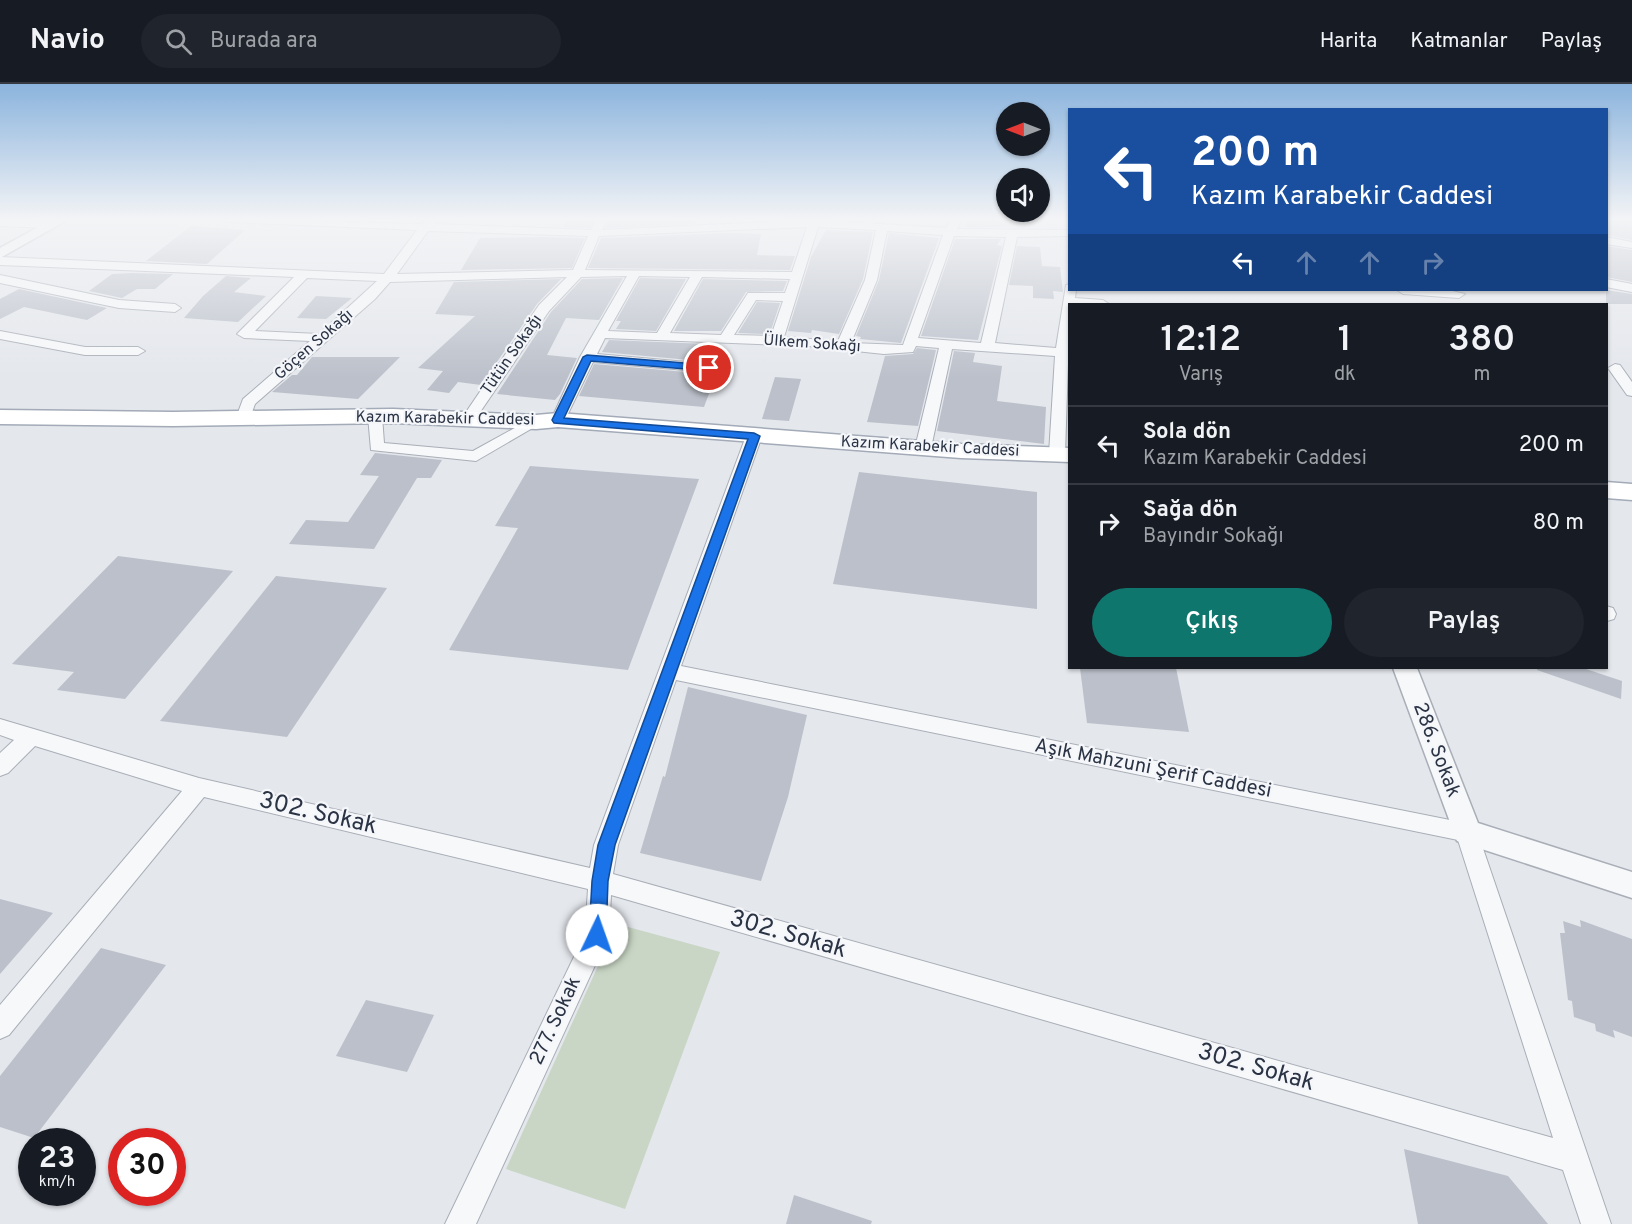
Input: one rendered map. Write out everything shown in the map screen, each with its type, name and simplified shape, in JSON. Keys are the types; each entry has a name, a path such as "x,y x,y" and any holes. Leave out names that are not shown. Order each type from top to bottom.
{"main road":[{"name":"Kazım Karabekir Caddesi","path":"0,417 469,418 547,421 922,448 1063,454"},
{"path":"1608,490 1632,492"}],"street":[{"path":"242,272 388,278 623,272"},
{"name":"Göçen Sokağı","path":"243,418 248,402 322,338 392,272"},
{"path":"375,416 376,447 476,456 547,421 587,357 634,272"},
{"path":"640,272 798,276"},
{"path":"776,341 799,272"},
{"path":"843,345 873,272"},
{"path":"911,342 936,272"},
{"path":"987,347 1004,272"},
{"name":"Tütün Sokağı","path":"469,418 544,308 578,273"},
{"path":"661,338 698,274"},
{"path":"303,275 244,334 322,338"},
{"path":"0,279 119,304 175,308"},
{"path":"1608,283 1632,288"},
{"path":"1412,291 1459,296"},
{"path":"1069,294 1100,303"},
{"path":"724,340 752,296 791,297"},
{"path":"1063,454 1068,308"},
{"name":"Ülkem Sokağı","path":"600,334 776,341 894,351 909,349 911,342 1065,350"},
{"path":"0,335 85,351 138,351"},
{"path":"922,448 946,345"},
{"path":"587,357 709,368"},
{"path":"1611,367 1632,370"},
{"path":"1611,367 1632,392"},
{"name":"277. Sokak","path":"460,1224 597,935 600,881 606,845 754,436"},
{"name":"286. Sokak","path":"1405,669 1467,832"},
{"name":"Aşık Mahzuni Şerif Caddesi","path":"669,671 1467,832 1632,885"},
{"name":"302. Sokak","path":"0,727 199,787 600,881 1573,1158"},
{"path":"0,767 31,736"},
{"path":"0,1026 199,787"},
{"path":"1467,832 1596,1224"}],"green space":[{"path":"617,924 720,952 625,1209 506,1169"}],"building":[{"path":"806,272 864,272 839,334 812,330 811,333 788,331"},
{"path":"881,272 927,272 901,343 860,339 861,337 856,336"},
{"path":"943,272 995,272 978,340 921,336"},
{"path":"1012,272 1061,272 1063,292 1053,291 1054,299 1033,298 1033,286 1009,285"},
{"path":"1608,272 1632,272 1632,282 1608,277"},
{"path":"112,274 173,274 155,289 137,289 122,298 89,291"},
{"path":"226,276 251,278 234,292 266,296 238,322 184,318 203,296"},
{"path":"623,278 599,320 566,318 547,355 577,358 555,400 497,394 551,312 582,279"},
{"path":"640,278 686,279 656,331 616,329 621,321 616,321"},
{"path":"561,279 537,304 481,385 458,382 449,393 427,390 443,371 418,368 475,316 435,314 454,282"},
{"path":"703,279 787,281 783,291 746,292 721,331 674,331"},
{"path":"19,289 107,308 87,320 24,307 0,319 0,299"},
{"path":"1606,291 1632,294 1632,304 1606,303"},
{"path":"316,296 352,298 326,319 297,318"},
{"path":"757,302 780,303 771,330 767,334 738,333"},
{"path":"609,340 708,344 700,361 602,352"},
{"path":"917,348 936,350 918,426 867,422 885,356 913,354"},
{"path":"954,351 975,353 973,362 1002,366 997,401 1046,407 1044,444 937,431"},
{"path":"312,357 400,357 358,399 272,392 292,375 297,375"},
{"path":"594,364 709,374 717,372 704,407 579,396"},
{"path":"775,377 801,379 789,421 762,419"},
{"path":"375,453 442,460 431,478 417,478 374,549 289,544 306,520 348,522 379,476 360,475"},
{"path":"530,466 699,479 628,670 449,650 518,528 495,526"},
{"path":"859,472 1037,492 1037,609 833,584"},
{"path":"118,556 233,571 125,699 57,690 74,672 12,664"},
{"path":"276,576 387,588 287,737 160,721"},
{"path":"1080,669 1176,669 1189,732 1087,723"},
{"path":"1586,669 1622,681 1621,699 1537,670"},
{"path":"688,687 807,715 788,797 761,881 640,853 663,776 665,777"},
{"path":"0,899 53,913 0,974"},
{"path":"1580,920 1632,939 1632,1037 1613,1030 1615,1038 1596,1031 1595,1024 1574,1017 1572,1001 1568,1000 1560,933 1565,933 1563,921 1581,927"},
{"path":"101,948 166,965 42,1128 18,1128 18,1133 0,1127 0,1076"},
{"path":"366,1000 434,1015 407,1072 336,1056"},
{"path":"1404,1149 1508,1176 1548,1224 1418,1224"},
{"path":"794,1195 872,1221 871,1224 786,1224"}],"route":[{"path":"597,935 600,881 606,845 754,436 558,420 587,357 709,368"}]}
